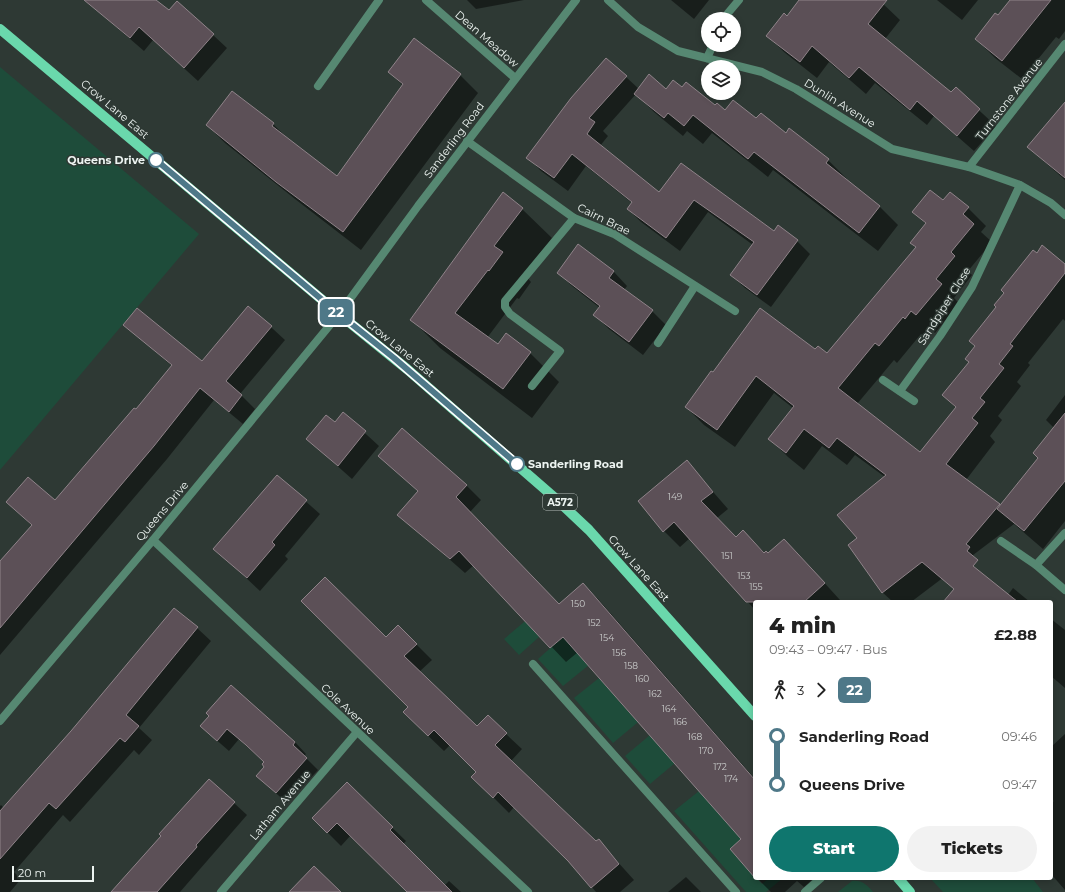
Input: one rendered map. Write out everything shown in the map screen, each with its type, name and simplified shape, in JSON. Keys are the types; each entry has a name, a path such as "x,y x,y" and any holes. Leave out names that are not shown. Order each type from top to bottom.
{"main road":[{"name":"Crow Lane East","path":"0,29 339,314 394,358 501,450 589,530 753,714"},
{"path":"900,880 910,892"}],"street":[{"path":"318,86 379,0"},
{"name":"Dean Meadow","path":"426,0 515,78"},
{"name":"Sanderling Road","path":"339,314 515,78 576,0"},
{"name":"Dunlin Avenue","path":"608,0 638,27 678,51 762,72 796,88 892,149 969,167 1020,185 1051,203 1065,215"},
{"path":"729,12 739,0"},
{"name":"Turnstone Avenue","path":"969,167 1065,44"},
{"path":"708,58 710,52"},
{"name":"Cairn Brae","path":"467,142 574,218 614,234 735,311"},
{"name":"Sandpiper Close","path":"900,391 940,336 972,287 1020,185"},
{"path":"532,386 560,351 510,314 505,307 505,301 574,218"},
{"path":"658,343 696,286"},
{"name":"Queens Drive","path":"0,721 153,540 339,314"},
{"path":"883,380 914,401"},
{"path":"1036,565 1065,533"},
{"name":"Cole Avenue","path":"153,540 528,892"},
{"path":"1001,541 1036,565 1065,590"},
{"path":"533,664 736,892"},
{"name":"Latham Avenue","path":"220,892 357,732"},
{"path":"805,892 819,880"}],"green space":[{"path":"0,67 199,234 0,470"},
{"path":"549,601 560,614 537,634 539,637 519,655 504,639"},
{"path":"573,628 600,656 563,686 538,659"},
{"path":"599,678 608,688 627,688 616,698 633,717 644,708 649,713 613,743 574,698"},
{"path":"650,735 675,763 650,784 625,756"},
{"path":"699,791 750,831 730,849 753,874 753,880 758,880 762,884 767,880 781,880 766,892 746,892 674,811"},
{"path":"932,880 1034,880 1043,892 943,892"},
{"path":"852,881 859,881 869,887 873,892 838,892"}],"building":[{"path":"84,0 156,0 169,10 177,1 214,34 184,68 139,27 130,38"},
{"path":"799,0 887,0 868,24 951,92 956,87 980,109 957,136 917,101 910,110 859,67 849,78 812,46 800,62 766,36 784,13 787,16"},
{"path":"1010,0 1051,0 1002,61 975,39 995,13 998,15"},
{"path":"414,38 461,74 343,232 276,182 206,125 232,91 274,123 272,126 337,176 403,84 388,72"},
{"path":"606,58 627,76 589,118 595,122 587,134 659,192 681,163 774,231 778,225 798,240 757,295 730,275 754,242 694,200 666,238 627,209 632,202 572,154 554,178 526,158 571,98"},
{"path":"649,74 666,89 673,80 682,87 686,82 701,94 701,100 709,100 715,105 717,103 725,110 733,100 756,118 761,113 786,133 789,128 829,159 826,163 880,206 859,233 754,152 748,159 693,115 684,126 668,113 664,118 634,94"},
{"path":"1065,102 1065,178 1027,147"},
{"path":"930,190 943,200 950,192 969,207 963,214 974,224 951,252 955,256 936,279 942,284 916,315 911,311 905,319 903,317 879,346 875,343 838,388 920,452 956,407 942,395 969,362 965,359 975,346 969,341 996,307 994,305 1004,293 1001,290 1033,250 1037,253 1042,245 1065,264 1065,273 1010,344 1013,346 999,364 1004,368 980,398 985,402 972,418 978,423 946,464 1000,504 966,544 970,547 967,551 978,560 973,566 1016,600 945,600 954,589 922,562 882,593 848,545 857,538 837,515 886,475 837,438 829,448 804,429 786,453 768,439 794,406 756,376 717,430 685,407 760,308 815,349 818,346 827,353 916,247 910,243 926,223 912,212"},
{"path":"503,192 523,208 494,246 503,252 455,313 498,344 506,333 531,352 503,389 410,320"},
{"path":"578,244 614,271 609,278 653,310 629,342 593,315 600,306 557,273"},
{"path":"248,306 272,326 226,381 242,395 229,412 200,388 154,446 0,628 0,561 32,525 6,502 28,477 55,500 134,408 136,409 172,365 123,325 137,308 202,361"},
{"path":"343,412 366,431 338,466 306,439 326,415 335,422"},
{"path":"1065,413 1065,481 1024,531 997,509 1038,458 1033,453"},
{"path":"402,428 467,485 456,497 559,604 583,583 753,778 753,876 730,849 741,839 563,637 550,648 459,551 450,559 397,515 418,491 378,456"},
{"path":"687,460 713,492 701,501 736,537 743,530 764,553 766,551 768,553 784,539 825,583 806,600 753,600 753,602 746,602 674,522 663,532 638,501"},
{"path":"277,475 307,500 272,542 275,545 247,578 213,549"},
{"path":"325,577 386,637 398,625 417,644 404,656 477,726 488,715 507,733 495,745 596,841 599,839 619,864 591,888 568,861 498,792 493,798 471,777 476,772 434,730 428,736 403,712 408,707 301,601"},
{"path":"174,608 198,627 126,715 139,726 125,742 120,738 56,809 49,803 0,859 0,811 71,731"},
{"path":"231,685 295,742 293,745 307,758 276,793 256,776 264,767 262,764 264,762 246,745 227,729 217,741 200,726 209,716 206,713"},
{"path":"209,779 235,802 196,845 197,847 157,892 111,892 161,836 159,834"},
{"path":"347,782 393,827 390,830 452,892 407,892 337,823 327,833 312,818"},
{"path":"314,866 341,892 289,892"}],"bus line":[{"name":"22","path":"156,160 339,314 394,358 517,464"}],"place":[{"name":"Queens Drive","path":"156,160"},
{"name":"Sanderling Road","path":"517,464"}]}
